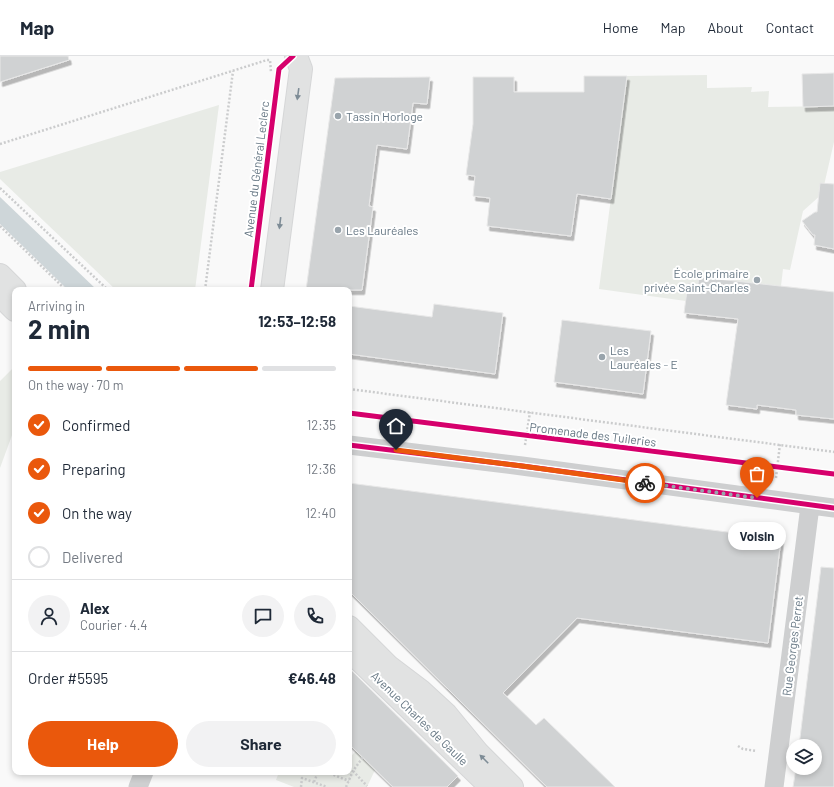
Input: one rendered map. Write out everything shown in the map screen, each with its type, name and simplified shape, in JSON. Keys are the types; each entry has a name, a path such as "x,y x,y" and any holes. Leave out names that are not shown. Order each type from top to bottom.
{"main road":[{"path":"272,287 301,69 296,56"},
{"path":"0,275 12,287"},
{"path":"0,295 12,307"},
{"name":"Avenue Charles de Gaulle","path":"352,630 378,657 421,691 446,714 478,753 512,787"},
{"path":"352,634 378,657"},
{"name":"Avenue Charles de Gaulle","path":"352,653 491,787"}],"street":[{"path":"352,445 522,466 810,506 834,508"},
{"name":"Rue Georges Perret","path":"774,787 810,506"},
{"path":"138,787 143,775"}],"path":[{"path":"0,144 270,60 271,72"},
{"path":"205,287 233,71"},
{"path":"0,188 105,287"},
{"path":"0,226 63,287"},
{"path":"352,389 834,452"},
{"path":"526,436 530,412"},
{"path":"777,466 780,444"},
{"path":"770,465 784,467"},
{"path":"363,757 353,771 367,786"},
{"path":"314,782 317,775"},
{"path":"333,775 348,781"},
{"path":"346,787 351,775"},
{"path":"301,787 302,778 326,787"}],"shaded area":[{"path":"707,75 707,88 752,87 751,92 769,91 768,107 834,106 834,142 822,194 803,211 790,270 783,269 781,286 699,277 698,284 688,283 686,301 599,289 627,76"},
{"path":"219,105 195,287 113,287 0,179 0,172"},
{"path":"0,197 94,287 65,287 0,224"},
{"path":"12,369 12,435 0,468 0,381"},
{"path":"356,751 375,770 367,787 294,787 276,780 278,775 352,775 352,755"}],"building":[{"path":"0,56 68,56 69,60 0,82"},
{"path":"834,73 834,106 803,107 802,74"},
{"path":"584,76 627,76 611,199 577,194 571,236 487,226 490,198 473,196 475,176 466,175 473,124 473,77 514,77 514,92 584,92"},
{"path":"430,77 427,104 413,103 407,149 377,145 369,206 373,207 362,290 352,290 352,287 306,287 335,78"},
{"path":"820,183 834,184 834,249 814,245 815,235 813,235 802,221 817,212"},
{"path":"699,277 834,292 834,419 796,415 796,410 757,405 757,409 726,405 738,319 684,313 688,283 698,284"},
{"path":"434,304 503,313 495,374 352,354 352,306 432,317"},
{"name":"Les Lauréales - E","path":"562,320 651,331 643,394 554,382"},
{"path":"352,483 781,539 768,643 577,618 503,693 536,725 544,718 615,787 547,787 352,594"},
{"path":"821,567 834,568 834,787 793,787 795,775 822,775 822,739 800,739"},
{"path":"352,671 458,776 447,787 393,787 352,747"}],"cycle path":[{"name":"Avenue du Général Leclerc","path":"251,287 279,69 293,56"},
{"name":"Promenade des Tuileries","path":"352,413 834,474"},
{"path":"352,445 522,466 834,508"}],"way so far":[{"path":"645,483 757,498"}],"place":[{"name":"Tassin Horloge","path":"338,116"},
{"name":"Les Lauréales","path":"338,230"},
{"name":"École primaire privée Saint-Charles","path":"757,280"},
{"name":"Les Lauréales - E","path":"602,357"},
{"name":"Voisin","path":"757,498"}],"route":[{"path":"396,450 645,483"}]}
